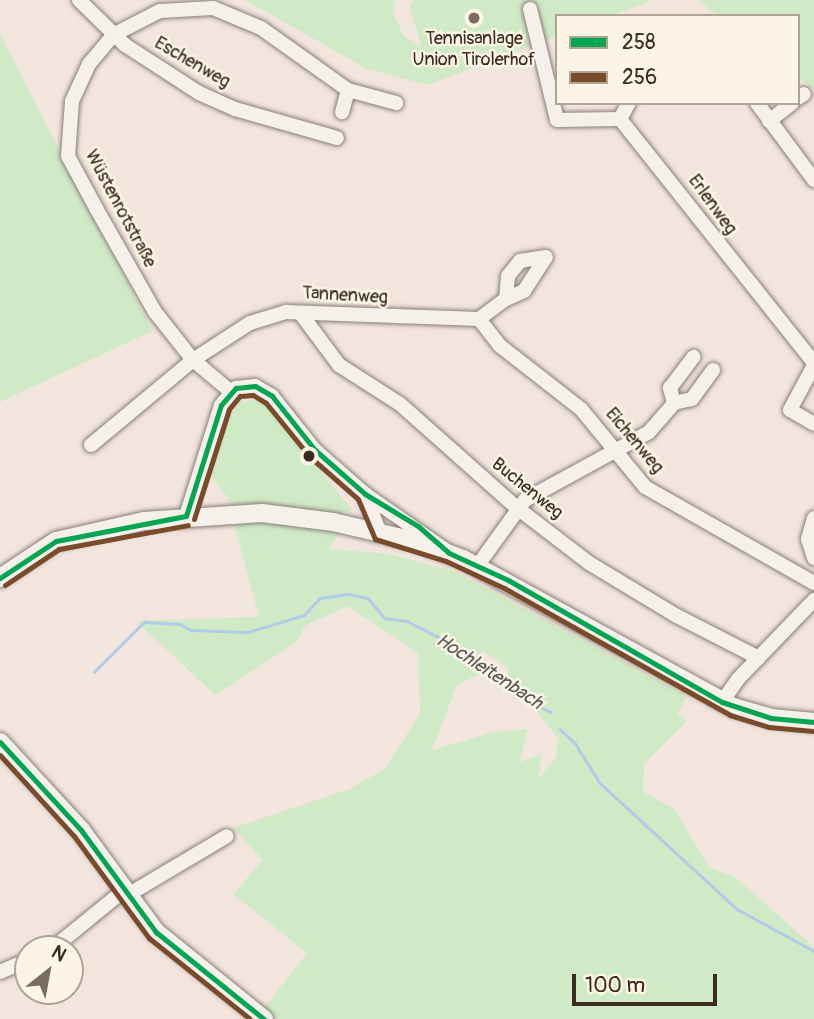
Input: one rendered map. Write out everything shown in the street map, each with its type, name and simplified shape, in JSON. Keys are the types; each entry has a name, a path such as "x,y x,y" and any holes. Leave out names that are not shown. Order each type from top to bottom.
{"main road":[{"path":"0,578 56,541 186,516 262,513 379,531 478,565 722,702 771,718 814,722"},
{"path":"0,742 81,830 124,894 175,950 259,1017"}],"street":[{"name":"Eschenweg","path":"79,0 113,35 199,93 235,109 337,138"},
{"name":"Wüstenrotstraße","path":"230,391 193,360 155,312 68,156 72,102 89,64 113,35 160,11 213,8 261,28 348,90 396,103"},
{"path":"530,9 557,120 620,119 628,105"},
{"path":"342,112 348,90"},
{"path":"758,105 814,180"},
{"path":"769,121 789,105"},
{"name":"Erlenweg","path":"620,119 814,364"},
{"path":"479,319 506,299"},
{"name":"Tannenweg","path":"91,445 193,360 250,323 286,312 479,319"},
{"name":"Buchenweg","path":"301,314 339,365 400,404 516,507 589,563 677,616 759,658"},
{"name":"Eichenweg","path":"479,319 499,345 581,409 645,487 814,583"},
{"path":"674,403 670,388 693,357"},
{"path":"814,364 790,410 814,424"},
{"path":"478,565 516,507 649,432 674,403 692,399 713,370"},
{"path":"186,516 220,405 230,391 245,385 265,390 315,450 365,494 418,526 449,553"},
{"path":"365,494 379,531"},
{"path":"814,518 808,539 814,558"},
{"path":"722,702 814,600"},
{"path":"70,935 124,894 227,836"}],"green space":[{"path":"245,0 395,0 393,12 403,35 422,48 409,6 414,0 652,0 616,14 555,14 555,37 428,85 367,69"},
{"path":"698,0 814,0 814,89 800,78 800,14 716,14"},
{"path":"0,34 152,331 0,402"},
{"path":"263,399 352,510 336,515 233,505 210,474 230,404"},
{"path":"233,519 340,531 329,549 390,554 456,572 687,696 677,714 687,721 644,764 643,792 673,808 709,867 736,878 814,947 814,1019 277,1019 264,1008 307,953 233,894 263,860 233,828 350,789 386,768 420,713 418,653 347,606 305,626 295,643 215,695 136,621 259,617","holes":["481,649 509,669 507,674 558,738 556,757 538,779 542,754 520,762 528,729 494,732 432,750 457,685 484,672"]}],"waterway":[{"name":"Hochleitenbach","path":"94,672 144,622 180,624 191,630 248,632 304,615 320,598 350,594 368,598 385,618 407,621 442,639 483,665 522,698 551,712"},
{"name":"Hochleitenbach","path":"560,729 575,743 600,783 737,909 814,951"}],"transit line":[{"name":"258","path":"186,516 221,405 236,388 255,386 272,396 315,450 365,494 418,526 449,553 508,580 722,702 771,718 814,722"},
{"name":"256","path":"194,519 229,409 240,396 253,395 266,403 309,456 358,499 375,539 446,561 504,588 730,715 769,727 813,731"},
{"name":"258","path":"0,578 56,541 186,516"},
{"name":"256","path":"5,585 59,549 188,525"},
{"name":"258","path":"0,742 81,830 156,932 264,1019"},
{"name":"256","path":"0,755 74,836 149,938 250,1019"}],"place":[{"name":"Tennisanlage Union Tirolerhof","path":"474,18"}]}
